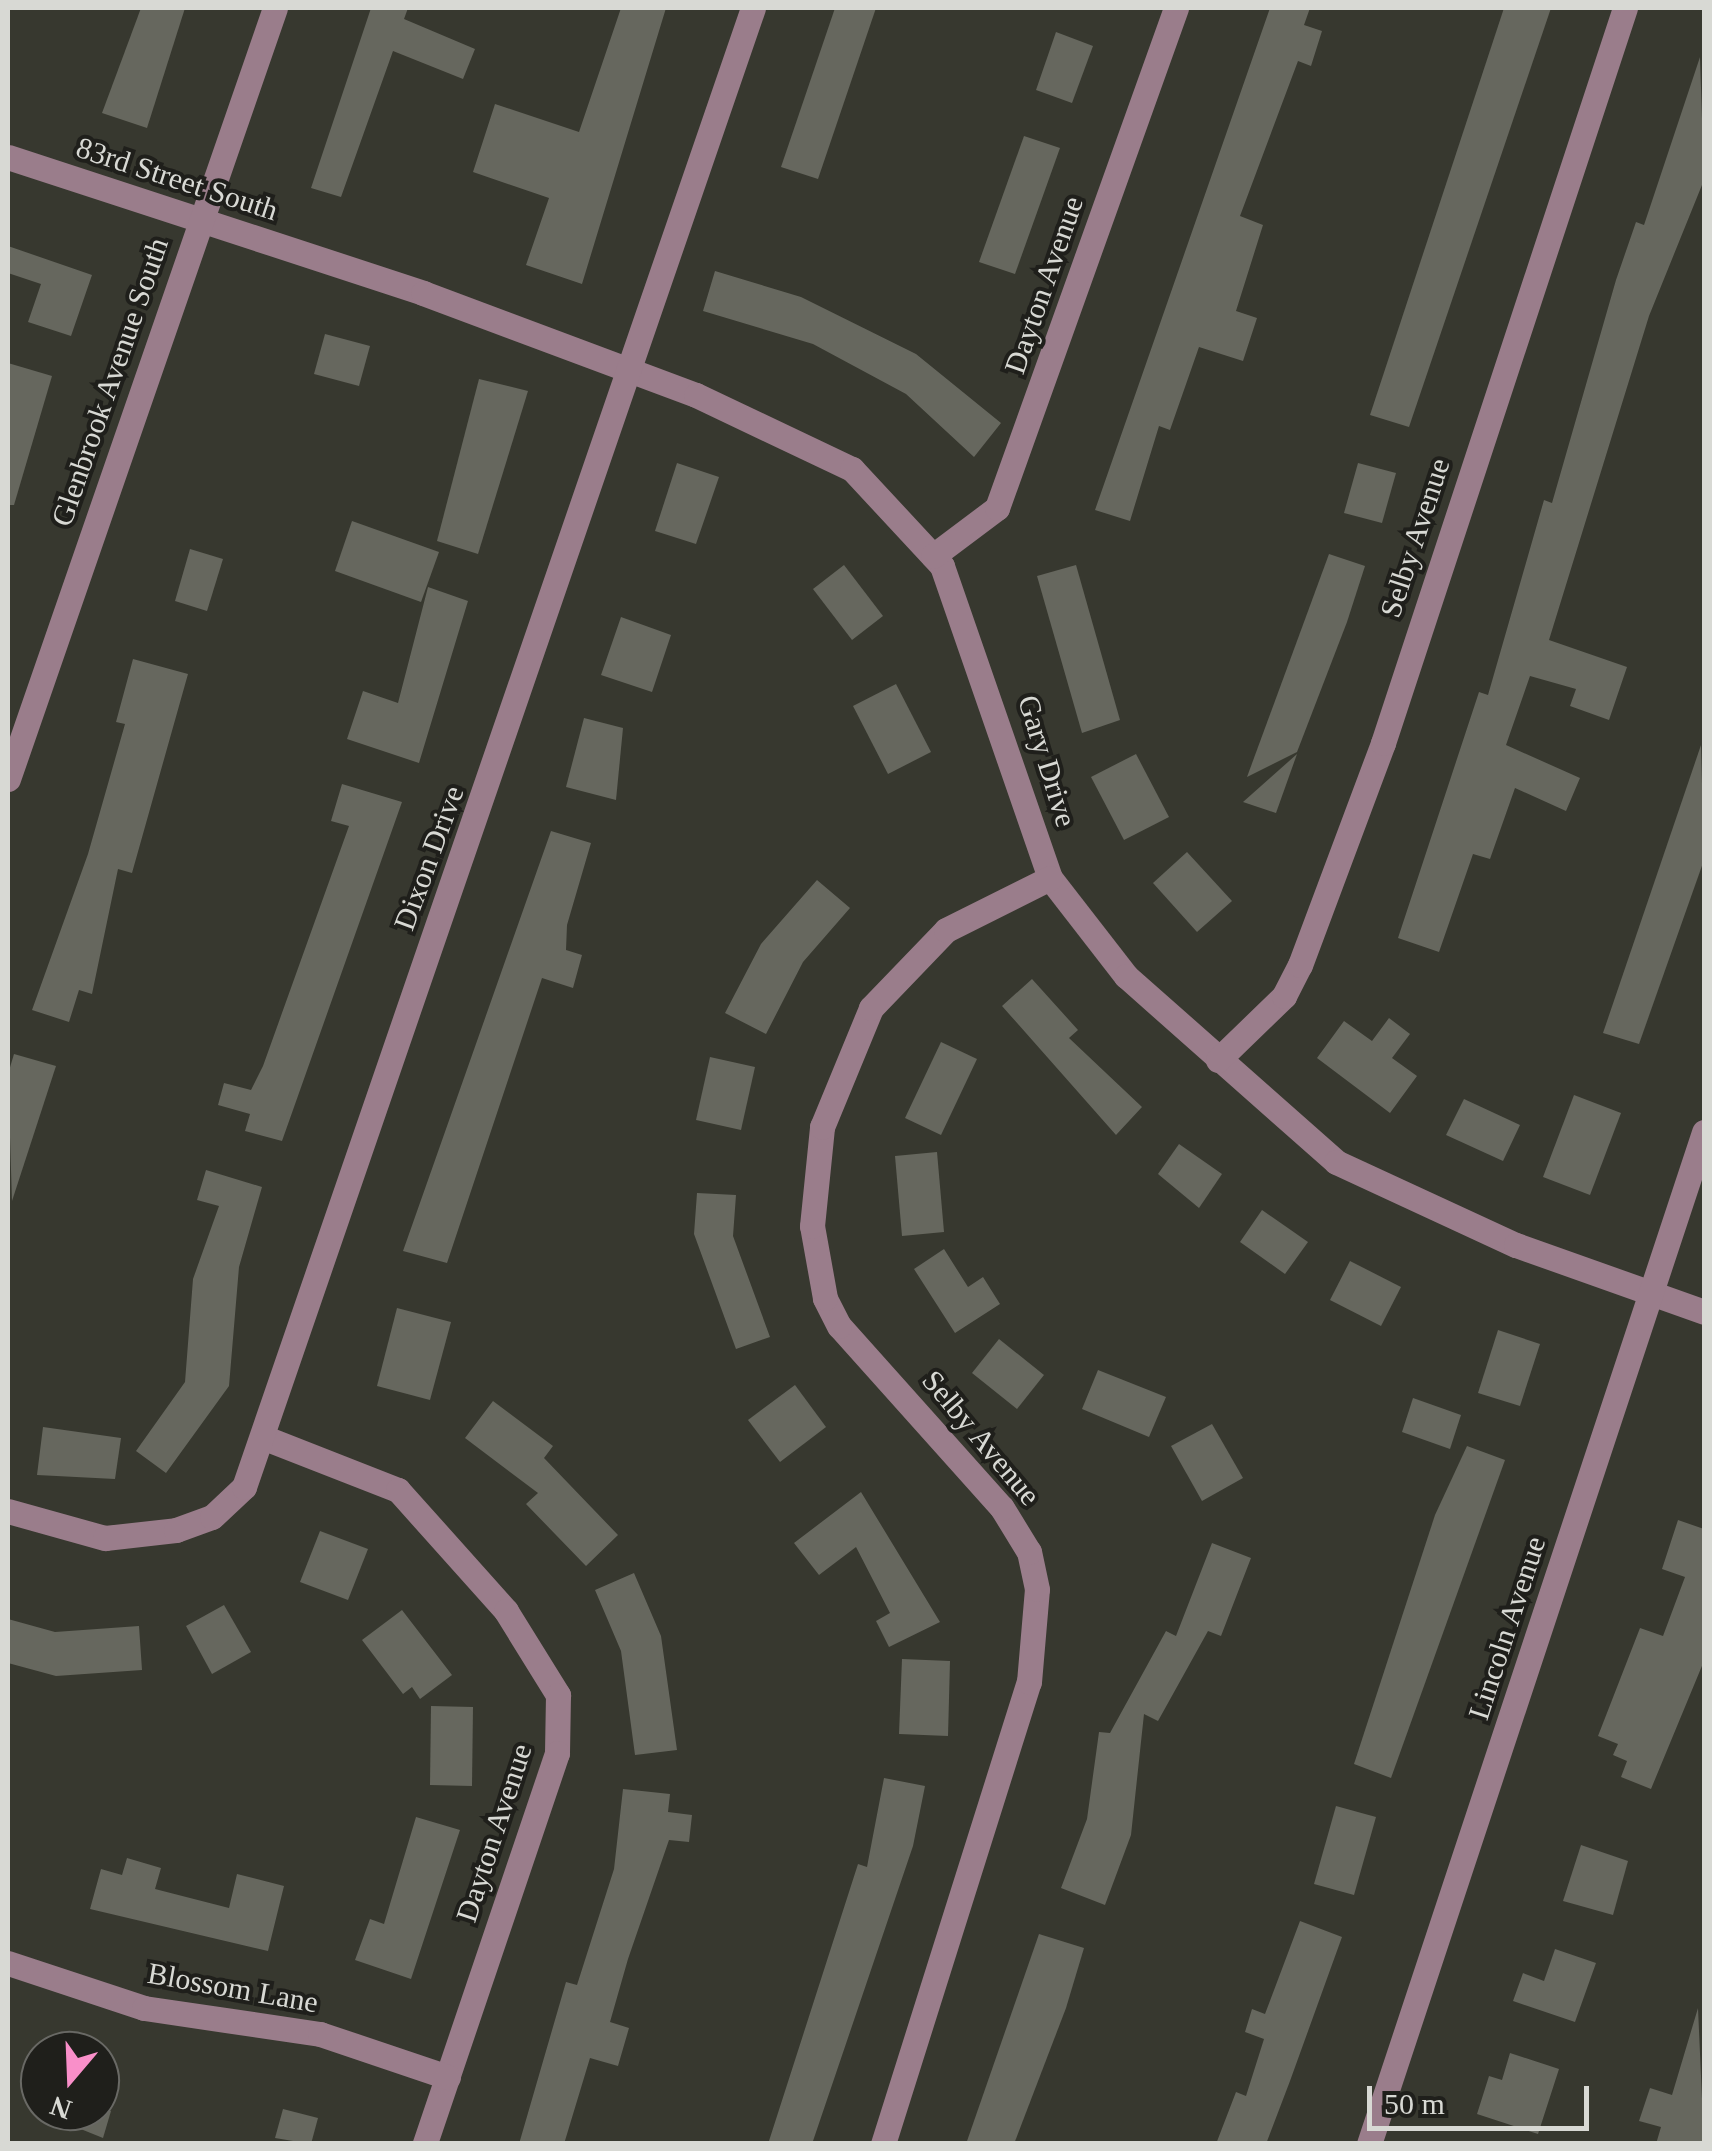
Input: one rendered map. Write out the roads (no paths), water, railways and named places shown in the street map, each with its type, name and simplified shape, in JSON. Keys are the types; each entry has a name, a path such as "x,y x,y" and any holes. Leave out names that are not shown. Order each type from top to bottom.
{"street":[{"name":"Glenbrook Avenue South","path":"8,779 275,8"},
{"name":"Dixon Drive","path":"8,1510 105,1538 176,1530 212,1517 244,1487 265,1438 342,1190 632,371 753,8"},
{"name":"Dayton Avenue","path":"933,556 997,508 1176,8"},
{"name":"Selby Avenue","path":"1218,1060 1284,996 1300,965 1383,743 1625,8"},
{"name":"83rd Street South","path":"8,157 327,262"},
{"name":"Gary Drive","path":"327,262 632,371 852,469 933,556 983,665 1050,878 1126,976 1336,1162 1653,1295 1704,1312"},
{"name":"Selby Avenue","path":"882,2144 1024,1700 1037,1589 1029,1552 1002,1508 839,1326 825,1298 812,1226 822,1128 871,1008 946,930 1050,878"},
{"name":"Lincoln Avenue","path":"1369,2144 1704,1132"},
{"name":"Dayton Avenue","path":"265,1438 398,1490 506,1610 558,1695 557,1753 425,2144"},
{"name":"Blossom Lane","path":"8,1962 144,2008 320,2034 448,2078"}]}
